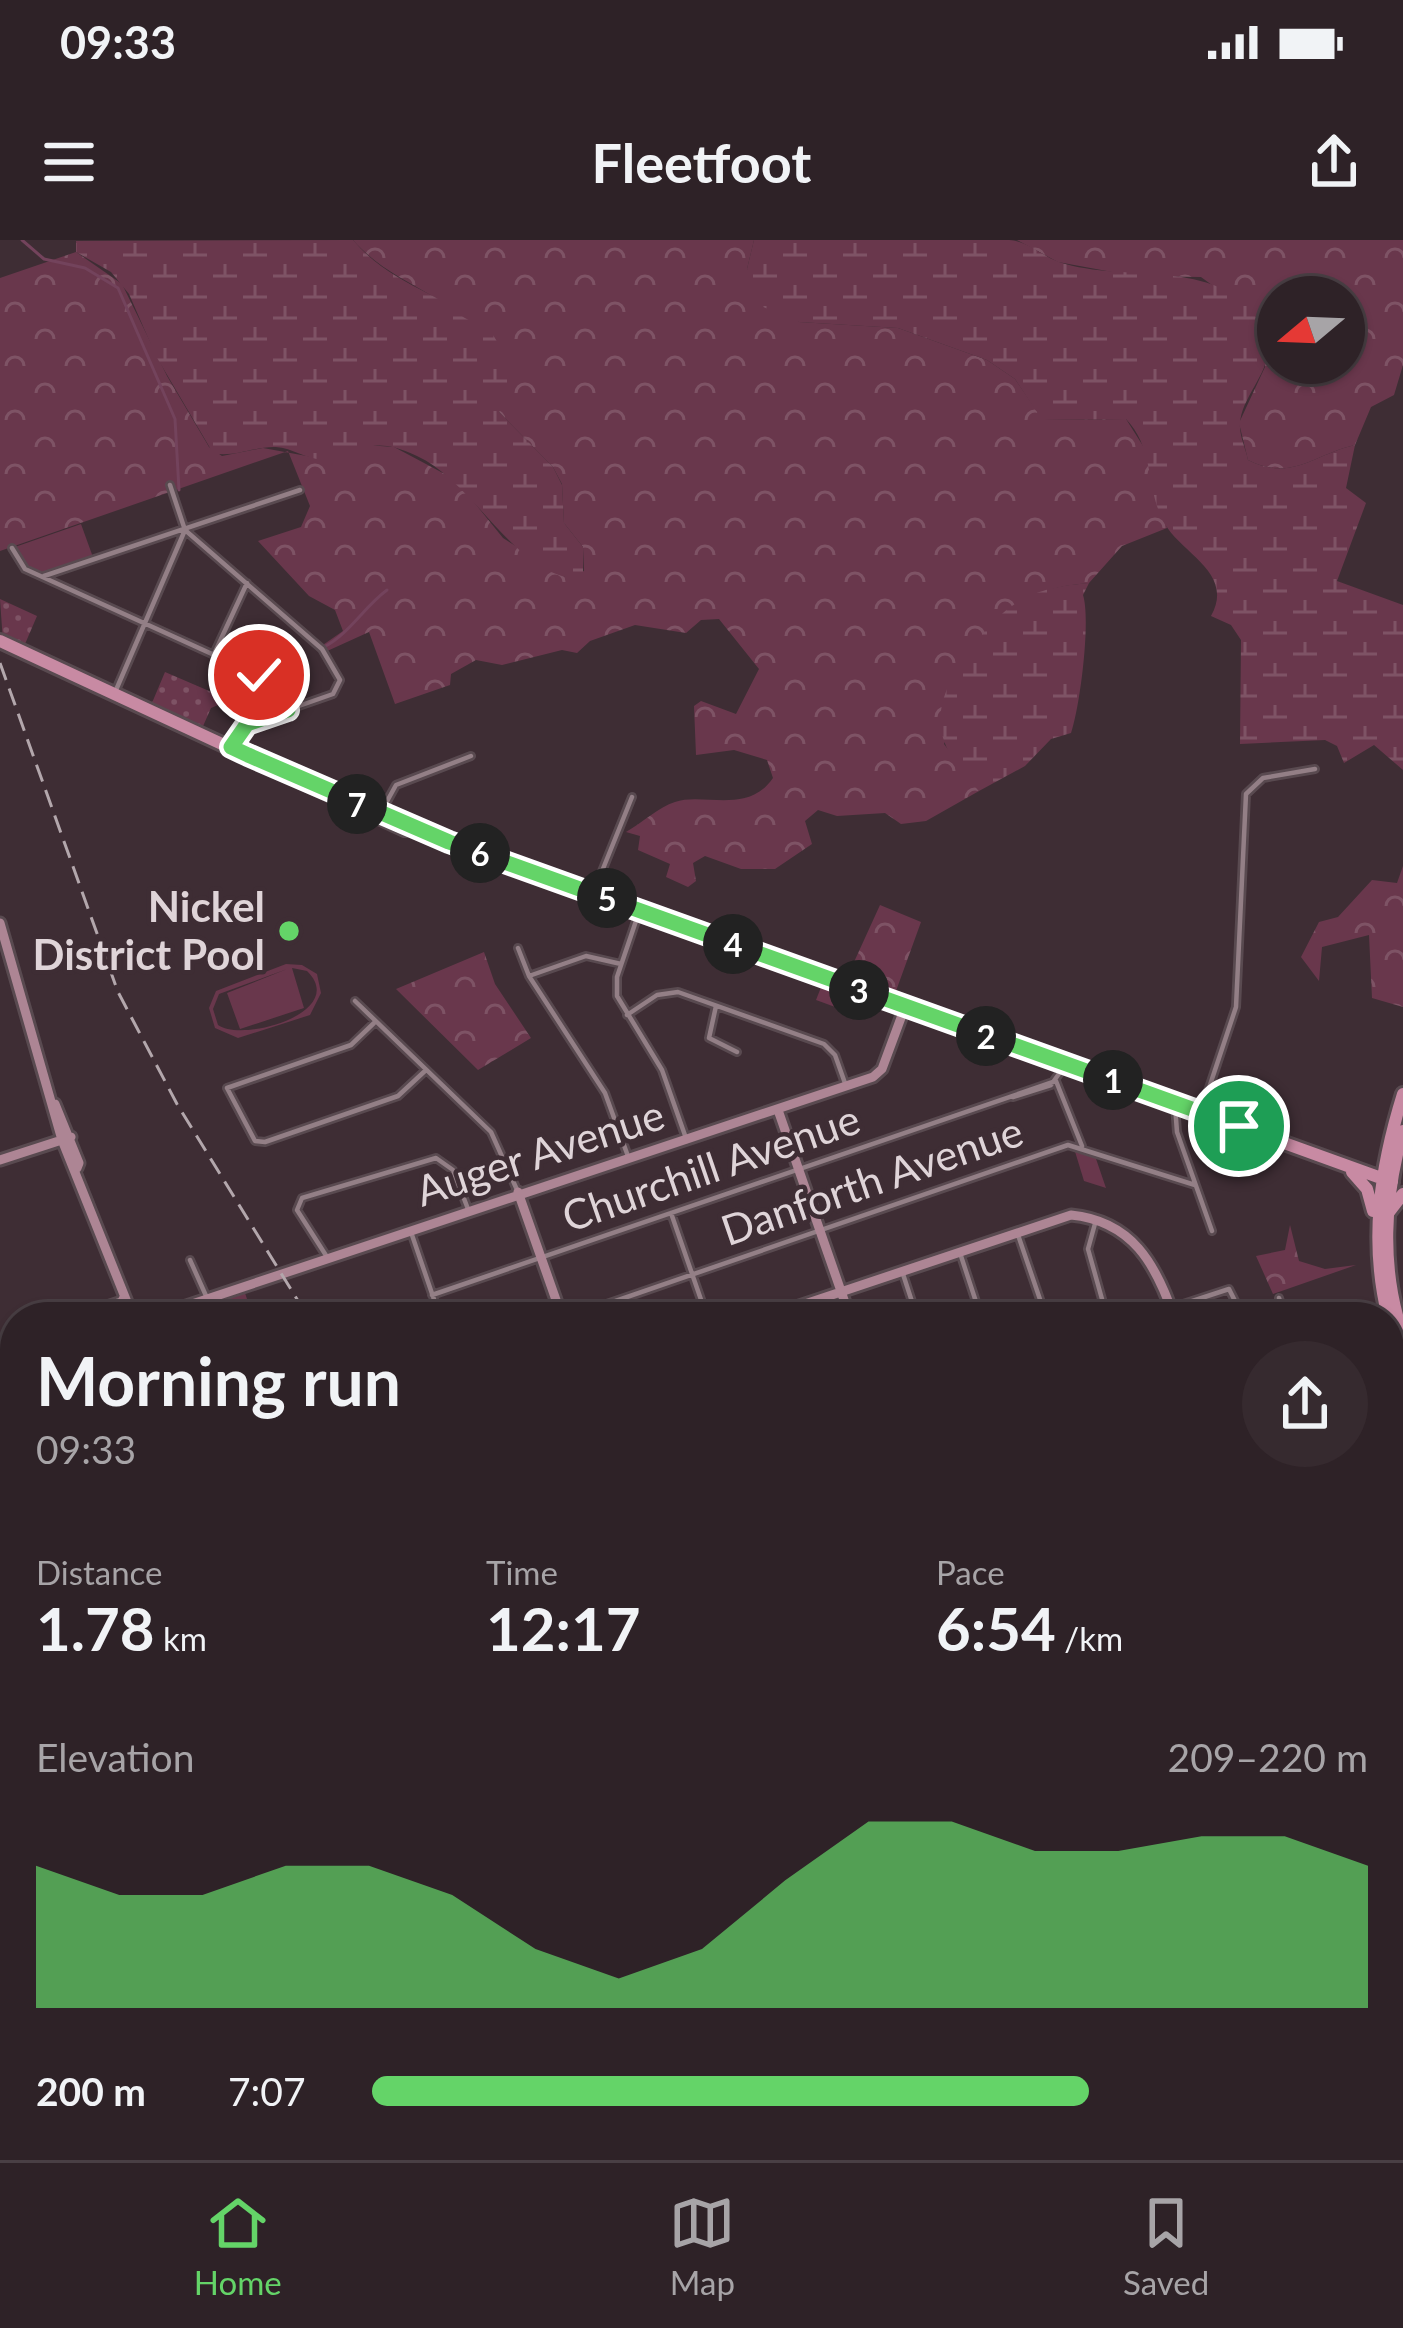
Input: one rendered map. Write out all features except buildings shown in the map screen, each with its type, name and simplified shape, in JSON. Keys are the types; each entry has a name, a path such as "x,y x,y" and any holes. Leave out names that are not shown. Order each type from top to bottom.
{"main road":[{"path":"0,640 429,834 1394,1181"},
{"path":"1377,1237 1394,1181 1403,1094"},
{"path":"1393,1302 1389,1213 1403,1130"},
{"path":"1314,1152 1394,1181"},
{"path":"1341,1164 1367,1189 1387,1302"}],"street":[{"path":"170,485 185,530 322,649 340,680 337,692 247,724 231,747"},
{"path":"41,577 300,490"},
{"path":"114,694 185,530"},
{"path":"12,548 19,564 41,577 272,682 288,710"},
{"path":"214,655 247,584"},
{"path":"380,814 394,787 471,755"},
{"path":"1202,1112 1235,1007 1244,800 1263,778 1316,770"},
{"path":"594,894 632,797"},
{"path":"640,910 616,987 627,1015 662,1070 687,1141"},
{"path":"0,923 0,943 124,1302"},
{"path":"518,948 529,976 605,1094 629,1159"},
{"path":"529,976 586,956 620,964"},
{"path":"627,1015 670,992 717,1005 827,1046 846,1086"},
{"path":"355,1001 497,1139 560,1302"},
{"path":"717,1005 709,1038 737,1052"},
{"name":"Auger Avenue","path":"196,1302 846,1086 879,1072 905,1007"},
{"path":"374,1023 355,1043 227,1088 255,1141 266,1142 394,1098 426,1070"},
{"path":"1065,1063 1056,1081 1082,1146"},
{"name":"Churchill Avenue","path":"432,1295 1056,1081"},
{"path":"1176,1104 1174,1122 1212,1231"},
{"path":"778,1110 845,1302"},
{"path":"0,1160 66,1138"},
{"name":"Danforth Avenue","path":"610,1302 1064,1146 1082,1146 1195,1185"},
{"path":"327,1257 297,1210 304,1197 436,1158 453,1170 467,1210"},
{"path":"670,1214 702,1302"},
{"path":"813,1302 1064,1215 1096,1220 1141,1248 1160,1276 1169,1302"},
{"path":"1096,1220 1088,1249 1103,1302"},
{"path":"410,1229 435,1302"},
{"path":"1016,1231 1041,1302"},
{"path":"959,1250 977,1302"},
{"path":"190,1260 207,1298"},
{"path":"902,1270 912,1302"},
{"path":"1196,1302 1229,1288 1236,1302"},
{"path":"1279,1298 1280,1302"},
{"path":"114,1302 123,1299"}],"green space":[{"path":"353,240 754,240 747,269 799,322 898,328 987,360 1015,379 1043,420 1126,419 1150,457 1167,528 1122,546 1089,583 1026,599 989,634 944,744 979,791 926,821 901,824 885,813 837,816 818,810 805,821 812,844 775,869 741,869 705,856 693,863 696,881 688,887 666,877 670,864 638,850 640,836 626,832 675,802 751,796 773,778 767,760 734,750 696,755 694,706 701,701 736,714 759,669 719,619 701,620 686,633 635,625 590,641 577,653 562,650 502,665 476,660 451,674 450,685 395,704 369,632 325,652 320,647 343,631 335,610 309,596 258,541 301,527 310,506 289,453 312,457 366,445 394,447 456,480 503,538 565,577 584,571 583,547 564,523 562,484 553,467 499,412 507,370 474,324 382,266"},
{"path":"353,240 389,272 487,327 494,336 508,380 499,412 553,467 562,485 564,523 583,547 583,580 558,575 536,563 438,469 402,450 372,446 323,460 276,447 213,453 156,356 129,294 111,272 76,252 76,241"},
{"path":"754,240 1009,240 1086,268 1201,281 1247,307 1257,321 1257,381 1240,424 1248,460 1290,468 1355,445 1346,488 1366,503 1337,581 1403,605 1403,770 1374,745 1344,763 1337,746 1325,740 1240,744 1241,640 1231,625 1211,616 1217,601 1211,576 1165,524 1142,444 1126,419 1042,420 1015,379 987,360 898,328 799,322 761,306 747,269"},
{"path":"1017,240 1403,240 1403,365 1394,395 1371,407 1355,445 1290,468 1248,460 1239,423 1257,384 1365,384 1365,276 1257,276 1257,321 1201,277 1134,276 1058,262"},
{"path":"76,252 122,284 167,376 209,447 222,456 263,448 285,452 0,551 0,278"},
{"path":"81,524 94,560 40,578 21,568 12,548"},
{"path":"1089,583 1083,595 1083,664 1071,733 1051,739 1025,766 979,791 951,756 940,724 955,673 993,622 1019,602 1049,589"},
{"path":"0,599 37,616 22,651 3,642"},
{"path":"165,672 230,700 211,708 200,733 149,710"},
{"path":"1403,866 1403,1007 1372,998 1369,935 1322,947 1319,981 1301,957 1319,922 1338,917 1372,880 1397,883"},
{"path":"880,905 921,922 892,1002 844,984"},
{"path":"484,952 495,984 531,1038 478,1070 396,989"},
{"path":"286,964 302,965 317,974 321,993 310,1015 238,1038 215,1028 209,1008 216,991","holes":["292,968 307,971 316,986 314,999 304,1011 268,1027 231,1030 218,1025 213,1009 219,994 287,969 227,993 240,1029 304,1008"]},
{"path":"825,977 865,992 857,1015 816,1000"},
{"path":"1073,1145 1093,1150 1106,1188 1084,1181"},
{"path":"1290,1225 1299,1261 1325,1269 1356,1265 1273,1294 1256,1256 1285,1250"},
{"path":"244,1290 248,1302 213,1302"}],"waterway":[{"path":"22,240 44,259 85,268 118,288 175,419 179,490"},
{"path":"324,647 387,590"}],"railway":[{"path":"0,663 118,992 177,1104 299,1302"}],"place":[{"name":"Nickel District Pool","path":"289,931"}],"route":[{"path":"259,675 278,688 288,710 240,730 231,747 248,755 449,842 1239,1126"}]}
